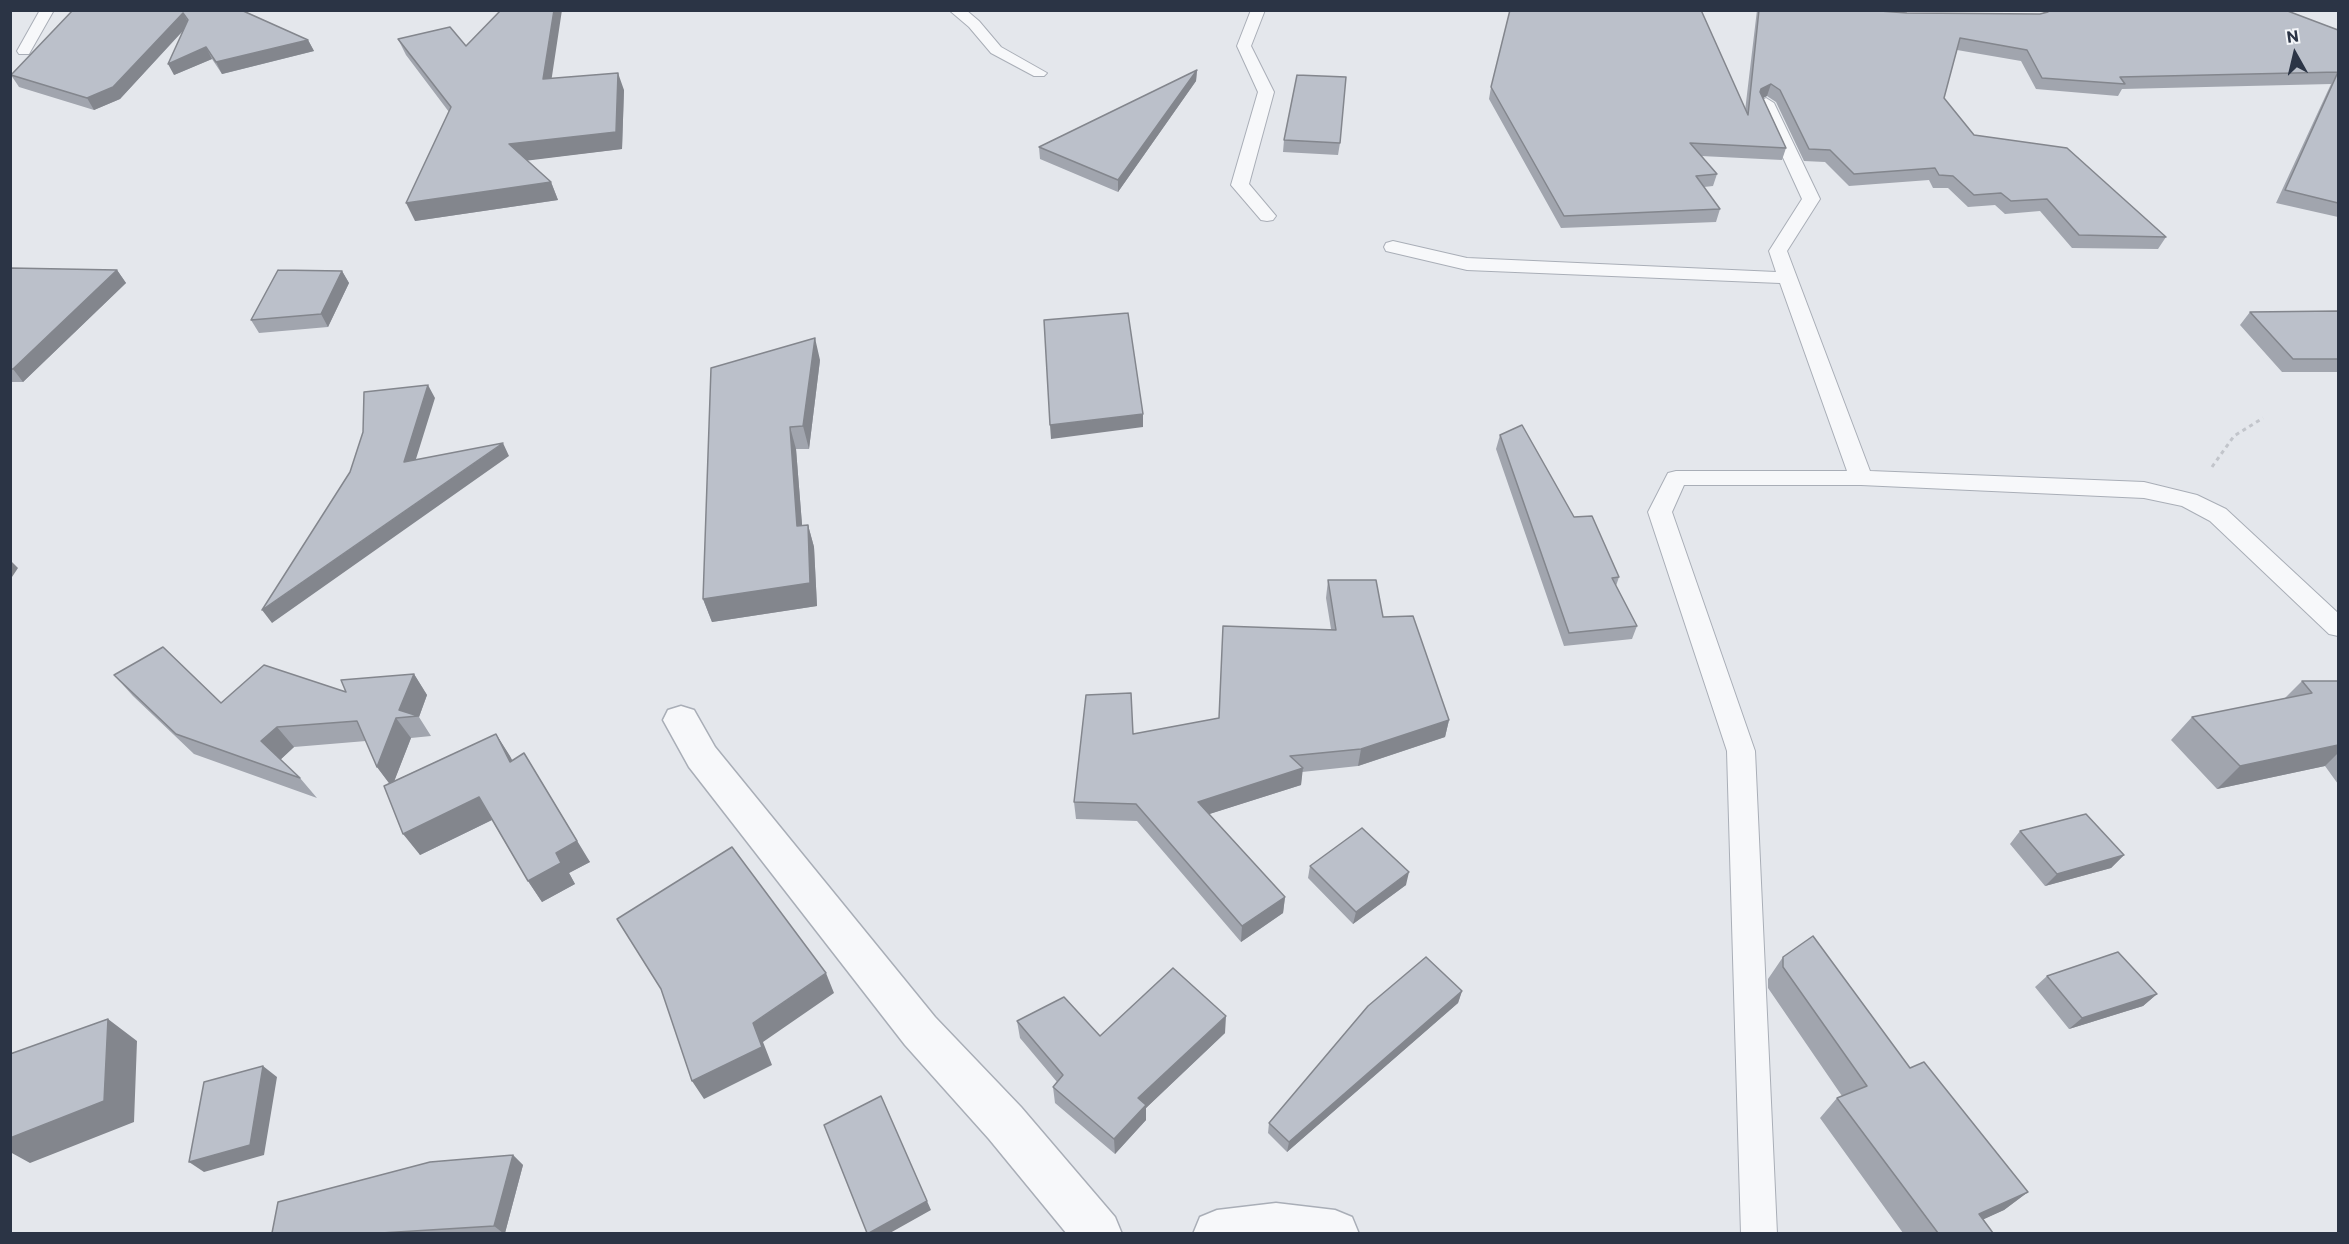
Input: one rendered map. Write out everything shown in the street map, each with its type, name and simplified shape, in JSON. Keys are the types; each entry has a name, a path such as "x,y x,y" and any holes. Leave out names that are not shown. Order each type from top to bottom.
{"street":[{"path":"681,720 702,757 920,1031 1005,1123 1098,1233"},
{"path":"1217,1233 1276,1227 1335,1233"}],"lane":[{"path":"24,51 47,10"},
{"path":"956,10 974,24 996,50 1039,73"},
{"path":"1258,10 1244,46 1266,92 1240,184 1267,216"},
{"path":"1766,103 1811,200 1778,251 1861,478"},
{"path":"1393,248 1467,264 1788,278"},
{"path":"1759,1233 1741,752 1660,512 1676,478 1861,478 2144,490 2189,500 2218,515 2338,627"}],"path":[{"path":"2189,500 2234,436 2263,418"}],"building":[{"path":"73,10 241,10 308,40 216,62 206,47 168,64 188,20 183,13 113,87 87,98 11,75"},
{"path":"501,10 554,10 543,79 618,73 616,132 509,144 551,182 406,203 451,107 398,39 450,27 466,46"},
{"path":"1510,10 1701,10 1748,115 1759,10 2040,14 2049,10 2285,10 2338,30 2338,72 2120,77 2125,84 2042,78 2027,50 1960,38 1944,98 1974,135 2067,148 2166,237 2079,235 2047,199 2011,201 2001,193 1974,195 1953,176 1939,175 1935,168 1854,174 1830,150 1809,149 1780,90 1771,84 1761,89 1760,92 1786,148 1690,143 1717,174 1696,176 1720,209 1564,216 1491,87"},
{"path":"1197,70 1118,180 1039,147"},
{"path":"2338,72 2338,203 2285,190"},
{"path":"1297,75 1346,77 1340,143 1284,140"},
{"path":"10,268 117,270 13,369 10,369"},
{"path":"278,270 342,271 321,314 251,320"},
{"path":"2338,311 2338,359 2293,359 2250,312"},
{"path":"1128,313 1143,414 1050,425 1044,320"},
{"path":"815,338 803,426 790,427 797,526 808,525 810,583 703,599 711,368"},
{"path":"428,385 404,462 503,443 262,610 350,472 363,432 364,392"},
{"path":"1522,425 1574,517 1592,516 1619,577 1612,578 1637,626 1569,633 1500,435"},
{"path":"1328,580 1376,580 1383,617 1413,616 1449,720 1361,749 1290,756 1303,768 1198,802 1285,897 1242,926 1136,804 1074,802 1086,695 1131,693 1133,734 1219,718 1223,626 1336,630"},
{"path":"163,647 221,703 264,665 346,692 341,680 414,674 399,710 418,716 396,718 377,767 357,721 277,727 261,741 300,778 176,734 114,675"},
{"path":"2302,681 2338,681 2338,745 2240,766 2192,717 2312,693"},
{"path":"496,734 510,762 524,753 577,841 556,853 561,863 528,881 479,797 403,834 384,786"},
{"path":"2086,814 2124,855 2057,874 2020,831"},
{"path":"1362,828 1409,872 1356,912 1310,866"},
{"path":"732,847 826,973 753,1023 762,1047 692,1081 661,989 617,919"},
{"path":"1813,936 1910,1068 1924,1062 2028,1192 1979,1214 1993,1233 1938,1233 1837,1098 1867,1086 1783,967 1783,957"},
{"path":"2118,952 2157,994 2082,1018 2047,976"},
{"path":"1426,957 1462,991 1289,1142 1269,1123 1368,1006"},
{"path":"1173,968 1226,1016 1138,1098 1146,1105 1114,1139 1053,1087 1063,1075 1017,1021 1064,997 1100,1036"},
{"path":"108,1019 104,1101 10,1138 10,1054"},
{"path":"263,1066 250,1145 189,1162 204,1082"},
{"path":"881,1096 927,1201 867,1233 824,1125"},
{"path":"513,1155 494,1226 381,1233 272,1233 278,1202 430,1162"}]}
